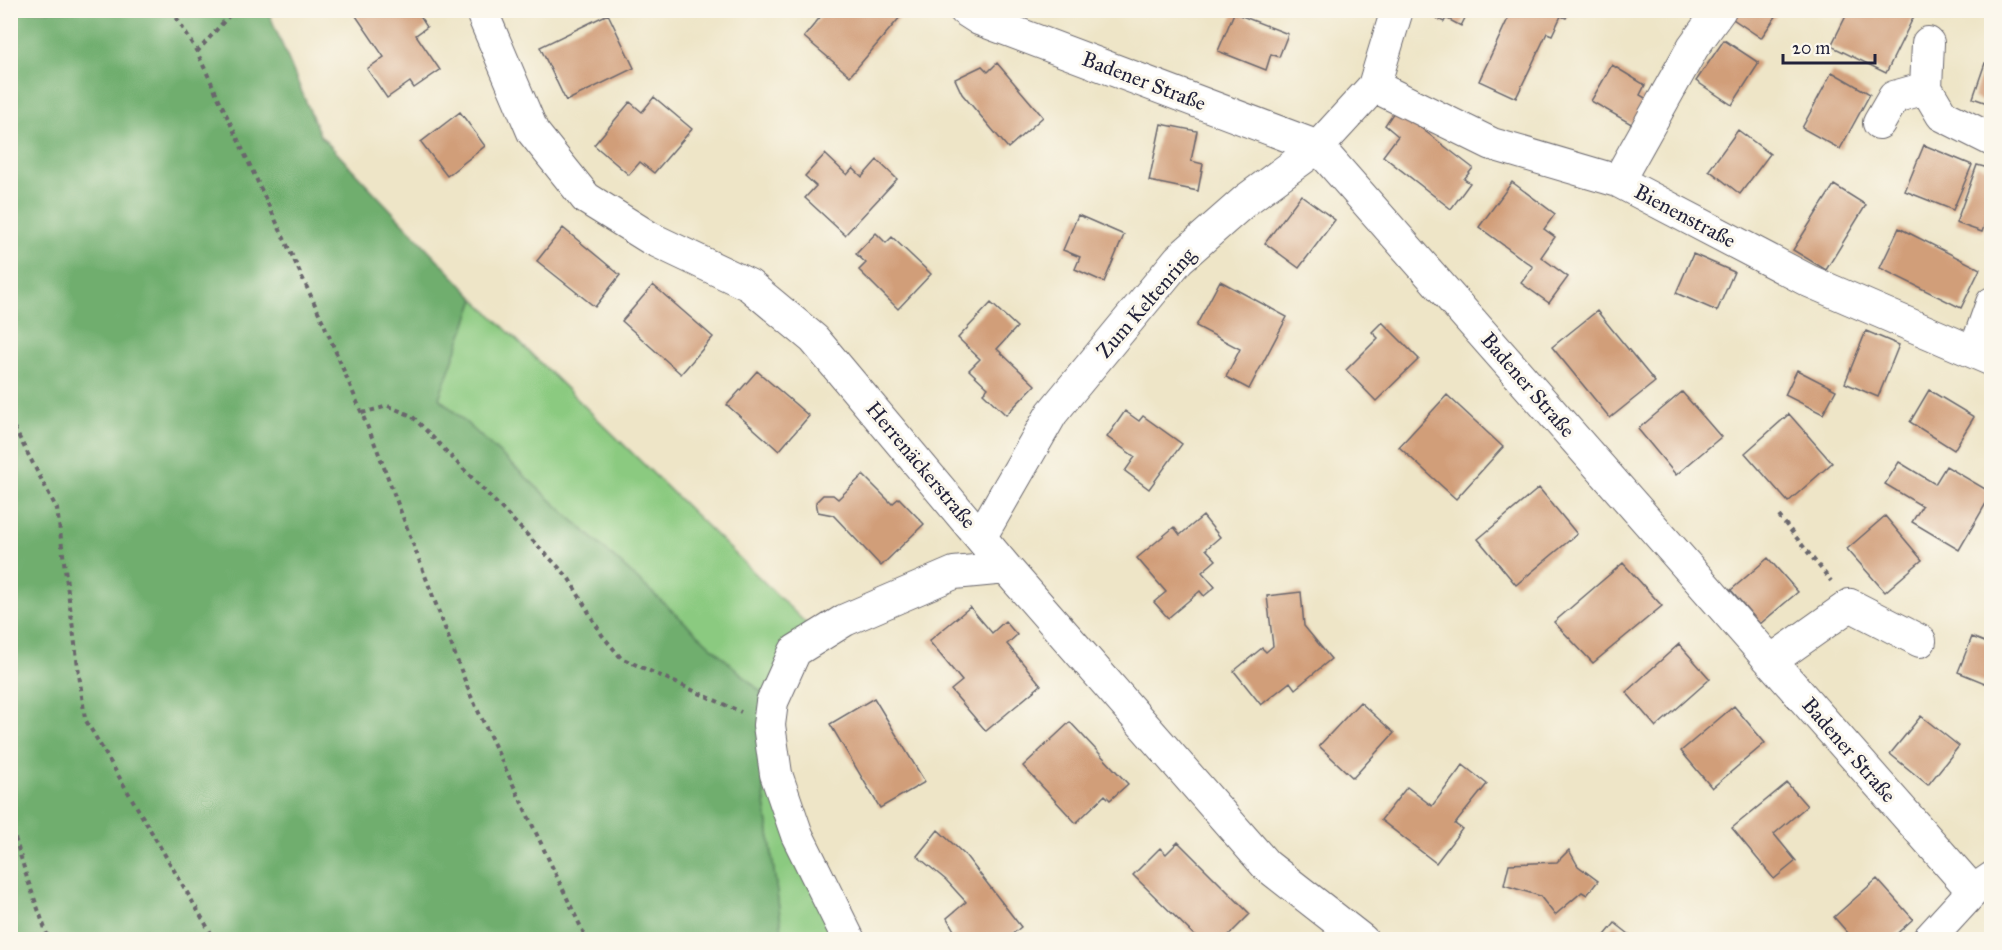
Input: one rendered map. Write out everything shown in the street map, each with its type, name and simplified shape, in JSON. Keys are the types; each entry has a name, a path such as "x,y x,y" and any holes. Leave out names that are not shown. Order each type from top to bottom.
{"street":[{"name":"Herrenäckerstraße","path":"481,10 533,132 586,198 650,238 749,285 813,339 1006,568 1266,865 1362,939"},
{"name":"Badener Straße","path":"966,10 979,19 1318,147 1771,661 1982,884"},
{"name":"Zum Keltenring","path":"981,536 1052,413 1179,259 1246,200 1318,147 1374,87 1397,10"},
{"path":"1618,181 1693,47 1720,10"},
{"path":"1928,43 1926,88 1942,115 1992,140"},
{"name":"Bienenstraße","path":"1374,87 1492,144 1618,181 1809,281 1983,355"},
{"path":"1879,123 1894,97 1926,88"},
{"path":"1983,355 1992,303"},
{"path":"849,939 797,836 776,774 769,725 772,702 795,651 844,620 954,573 1006,568"},
{"path":"1771,661 1850,605 1920,641"},
{"path":"1928,939 1982,884"}],"path":[{"path":"172,10 197,52 324,324 362,413 470,694 587,939"},
{"path":"197,52 234,10"},
{"path":"362,413 388,406 411,416 568,577 602,635 621,658 769,725"},
{"path":"10,420 57,509 86,719 215,939"},
{"path":"1779,516 1850,605"},
{"path":"10,821 49,939"}],"green space":[{"path":"10,11 268,11 320,135 475,299 439,398 772,702 763,787 783,939 11,939"},
{"path":"475,299 819,636 772,702 439,398"},
{"path":"776,774 850,939 783,939 763,787"}],"building":[{"path":"352,10 416,10 427,27 416,35 440,70 414,88 410,82 387,98 367,69 384,57"},
{"path":"826,10 895,10 901,16 850,76 804,37"},
{"path":"1421,10 1469,10 1461,26 1446,18 1444,22"},
{"path":"1512,10 1570,10 1566,18 1561,16 1552,35 1547,33 1516,98 1479,81"},
{"path":"1738,10 1777,10 1779,12 1761,38 1733,19"},
{"path":"1849,10 1917,10 1886,73 1831,46"},
{"path":"1234,13 1288,34 1279,57 1271,54 1266,70 1218,51"},
{"path":"608,14 634,68 566,101 540,47"},
{"path":"1724,40 1759,63 1732,105 1696,81"},
{"path":"997,63 1043,117 1008,148 962,94 955,79 982,66 988,72"},
{"path":"1985,63 1992,66 1992,114 1987,113 1990,104 1973,98"},
{"path":"1612,65 1645,85 1640,95 1647,99 1633,125 1591,101"},
{"path":"1832,72 1870,94 1840,149 1802,128"},
{"path":"654,97 692,129 654,173 640,162 629,175 594,145 630,102 642,112"},
{"path":"1396,109 1473,168 1464,179 1470,183 1451,209 1383,156 1398,136 1385,125"},
{"path":"460,112 485,146 447,176 421,142"},
{"path":"1161,124 1197,131 1191,161 1203,164 1198,191 1149,181"},
{"path":"1738,130 1770,154 1740,194 1709,170"},
{"path":"1924,145 1972,165 1953,210 1905,191"},
{"path":"825,154 847,175 853,168 862,177 877,160 897,179 845,235 805,198 816,186 805,176"},
{"path":"1977,165 1992,169 1992,204 1982,232 1956,223"},
{"path":"1512,182 1555,214 1544,229 1555,237 1541,257 1568,277 1549,303 1521,283 1533,267 1479,227"},
{"path":"1834,185 1866,205 1826,270 1793,250"},
{"path":"1301,195 1335,220 1299,268 1265,243"},
{"path":"1078,215 1124,235 1104,282 1075,269 1080,257 1063,250"},
{"path":"563,228 620,275 595,307 537,261"},
{"path":"1899,228 1980,269 1961,308 1880,268"},
{"path":"876,233 886,243 892,237 931,274 898,309 859,270 866,263 856,254"},
{"path":"1693,254 1734,272 1717,311 1676,293"},
{"path":"1220,281 1287,317 1249,389 1226,377 1240,349 1196,326"},
{"path":"653,285 713,337 681,374 622,321"},
{"path":"991,303 1017,327 997,349 1035,385 1006,415 983,393 988,388 969,370 980,359 958,338"},
{"path":"1597,311 1655,382 1610,418 1552,347"},
{"path":"1382,322 1419,359 1376,401 1346,370 1378,338 1372,332"},
{"path":"1866,331 1899,345 1878,397 1845,383"},
{"path":"1797,370 1836,390 1823,414 1785,395"},
{"path":"757,371 809,416 779,451 727,405"},
{"path":"1929,390 1974,417 1954,450 1910,422"},
{"path":"1682,392 1721,437 1676,475 1638,429"},
{"path":"1447,395 1503,447 1456,499 1399,447"},
{"path":"1125,411 1139,421 1143,416 1182,444 1149,489 1125,471 1135,457 1107,437"},
{"path":"1789,414 1832,463 1788,502 1745,453"},
{"path":"1899,462 1935,484 1946,466 1992,493 1959,550 1912,522 1922,506 1885,484"},
{"path":"863,475 892,504 899,498 924,524 881,566 833,515 818,512 816,502 823,495 833,495 838,499"},
{"path":"1539,488 1577,534 1516,585 1478,539"},
{"path":"1203,516 1220,537 1206,549 1216,560 1202,572 1215,587 1204,596 1200,591 1168,618 1154,602 1166,592 1137,558 1174,527 1180,535"},
{"path":"1885,516 1922,560 1885,592 1847,549"},
{"path":"1768,558 1798,592 1760,624 1731,590"},
{"path":"1623,563 1662,606 1593,663 1554,622"},
{"path":"1301,592 1304,626 1331,659 1295,689 1290,682 1261,705 1234,671 1262,648 1266,652 1273,646 1267,596"},
{"path":"970,607 992,633 1005,621 1017,635 1007,644 1041,685 986,731 951,690 962,681 929,641"},
{"path":"1972,637 1992,645 1992,686 1958,672"},
{"path":"1679,644 1710,679 1656,727 1626,692"},
{"path":"874,698 925,782 880,808 830,724"},
{"path":"1360,702 1394,733 1353,778 1319,746"},
{"path":"1734,706 1765,743 1712,788 1681,751"},
{"path":"1921,716 1959,746 1928,785 1890,754"},
{"path":"1070,722 1128,784 1110,800 1105,795 1076,823 1023,766"},
{"path":"1463,765 1487,784 1455,824 1462,829 1436,863 1381,820 1407,787 1432,806"},
{"path":"1787,783 1807,806 1774,834 1796,861 1774,879 1732,828"},
{"path":"938,830 966,856 1021,927 1005,940 947,940 956,934 947,918 966,902 946,880 917,856"},
{"path":"1178,842 1250,914 1224,940 1199,940 1133,875 1160,848 1166,854"},
{"path":"1569,850 1578,866 1598,881 1587,895 1582,892 1555,915 1540,896 1504,885 1509,864 1557,862"},
{"path":"1877,879 1913,919 1890,940 1854,940 1834,917"},
{"path":"1615,923 1629,934 1624,940 1601,940"}]}
